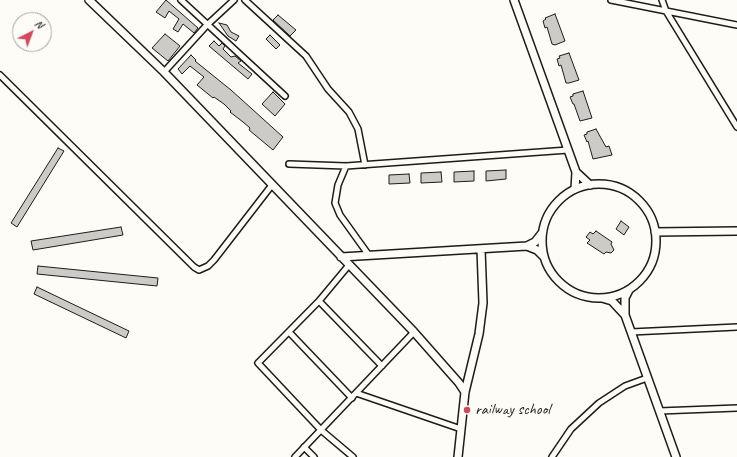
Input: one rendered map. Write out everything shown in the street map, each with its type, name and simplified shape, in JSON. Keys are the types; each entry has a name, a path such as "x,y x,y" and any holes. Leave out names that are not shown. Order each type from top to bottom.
{"street":[{"path":"89,0 164,72 414,332 459,383 465,392"},
{"path":"180,0 285,96"},
{"path":"164,72 207,25 234,0"},
{"path":"246,0 306,56 328,88 349,112 358,129 365,165"},
{"path":"514,0 576,172 575,189"},
{"path":"610,0 737,25"},
{"path":"662,0 666,11 737,126"},
{"path":"0,75 194,268 199,270 208,266 214,260 272,185"},
{"path":"289,164 346,166 568,150"},
{"path":"346,166 338,185 335,203 340,215 368,254"},
{"path":"576,172 590,185"},
{"path":"544,257 542,234 546,220 553,207 563,197 575,189 590,185 612,186 632,195 647,212 655,232 656,247 649,268 640,280 629,290 615,296 600,298"},
{"path":"655,232 737,232"},
{"path":"341,257 368,254 527,246 535,242 542,234"},
{"path":"527,246 537,250 544,257 555,276 565,287 586,296 612,302 625,315"},
{"path":"458,457 465,392 479,334 483,303 481,249"},
{"path":"348,265 319,301 258,363 321,430 353,457"},
{"path":"629,290 625,298 625,315 676,457"},
{"path":"319,301 382,366"},
{"path":"631,332 737,327"},
{"path":"289,332 352,398"},
{"path":"295,457 414,332"},
{"path":"552,457 571,429 599,402 625,386 647,378"},
{"path":"356,393 461,430"},
{"path":"659,411 737,408"},
{"path":"304,447 314,457"}],"building":[{"path":"166,0 198,28 194,33 183,24 178,32 173,29 179,19 169,11 165,18 156,12"},
{"path":"555,14 565,41 555,45 552,44 547,27 545,28 543,21 546,19 545,18"},
{"path":"278,15 296,30 290,36 273,20"},
{"path":"219,23 227,25 231,32 239,36 236,41 228,36"},
{"path":"165,34 180,46 168,61 152,48"},
{"path":"270,35 280,45 276,49 266,39"},
{"path":"214,41 219,46 222,43 225,46 223,49 231,57 235,56 241,61 238,63 252,74 248,79 209,46"},
{"path":"569,53 579,80 566,83 561,65 559,66 557,59 560,58 559,56"},
{"path":"191,55 196,60 195,61 231,90 283,137 273,150 249,130 250,128 230,112 231,111 224,104 214,97 213,98 197,85 204,77 190,66 182,74 178,69"},
{"path":"583,91 592,118 580,121 570,97 573,96 573,94"},
{"path":"273,92 285,104 275,116 262,104"},
{"path":"596,129 606,147 609,146 612,155 593,159 588,141 587,142 584,135 587,134 587,132"},
{"path":"58,148 64,151 17,227 11,223"},
{"path":"506,170 506,179 486,181 486,171"},
{"path":"474,171 474,181 454,182 454,172"},
{"path":"441,172 442,182 421,183 421,173"},
{"path":"409,174 410,183 389,184 389,175"},
{"path":"621,221 629,227 624,235 616,229"},
{"path":"121,227 123,235 33,250 31,241"},
{"path":"596,231 612,242 611,244 614,250 611,253 606,252 604,254 587,243 590,240 586,237 590,232 593,234"},
{"path":"38,266 158,278 157,286 37,274"},
{"path":"37,287 129,331 126,338 34,294"}],"place":[{"name":"railway school","path":"467,410"}]}
